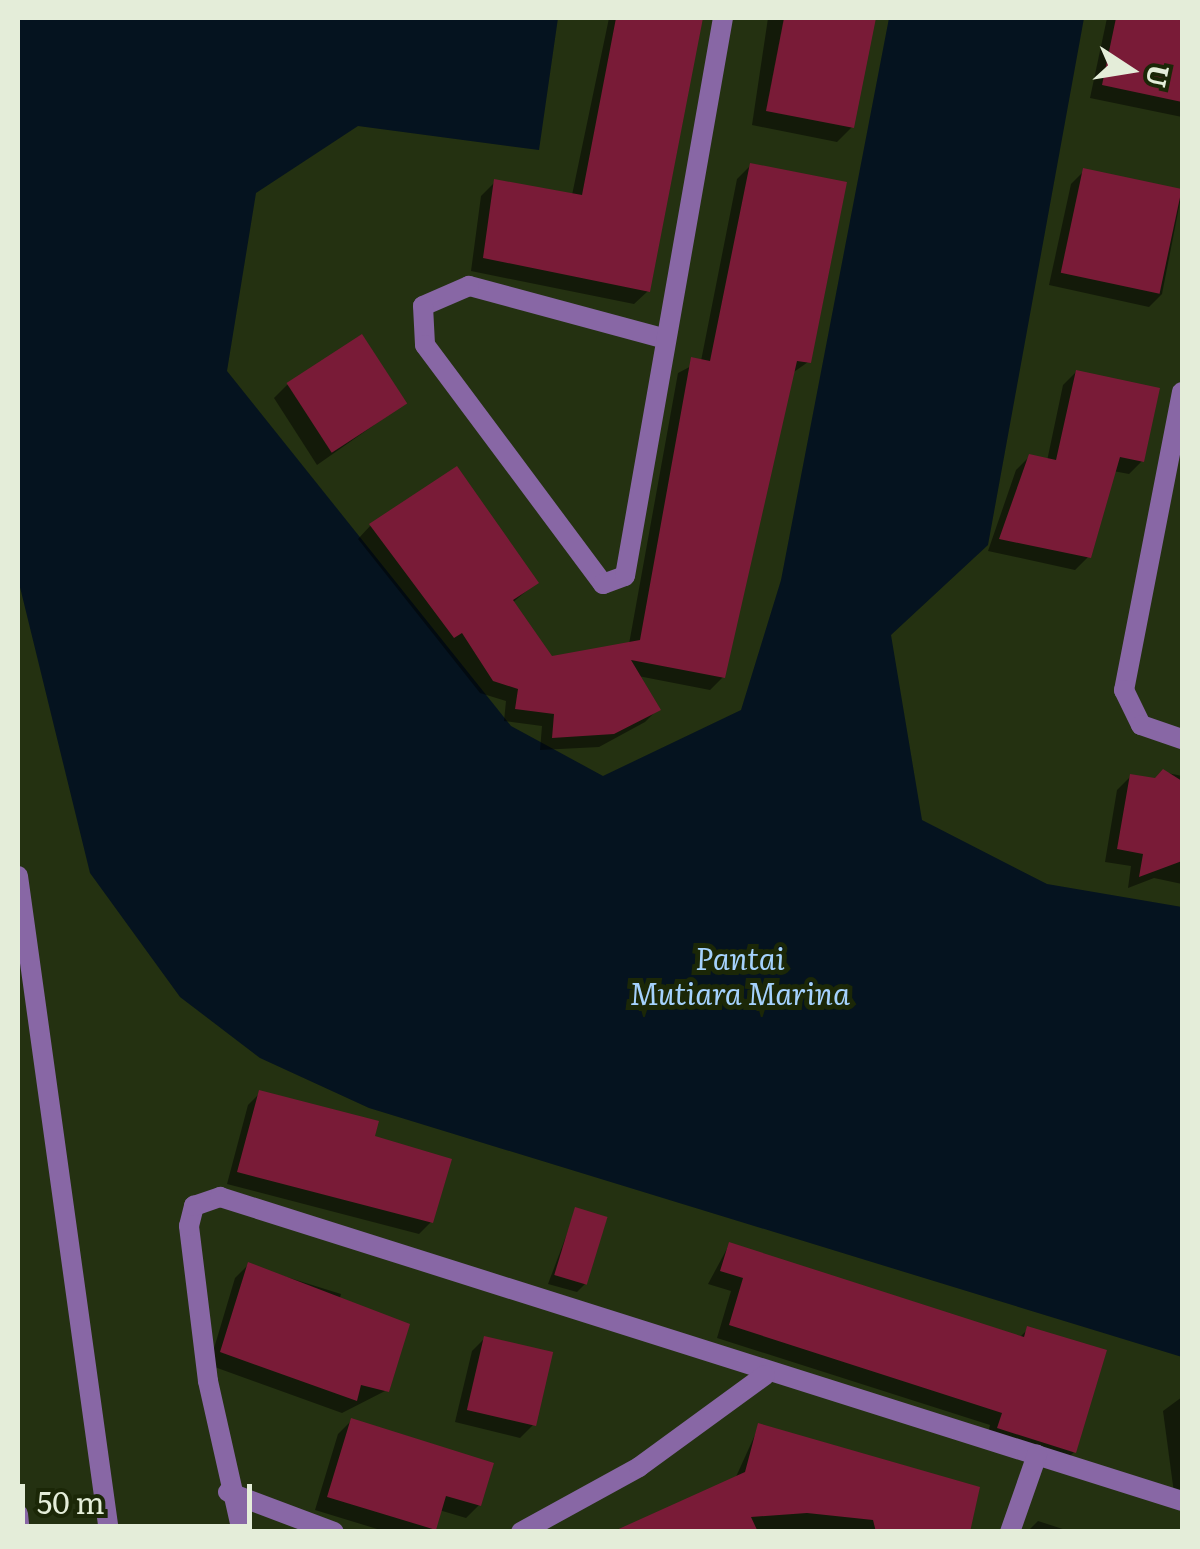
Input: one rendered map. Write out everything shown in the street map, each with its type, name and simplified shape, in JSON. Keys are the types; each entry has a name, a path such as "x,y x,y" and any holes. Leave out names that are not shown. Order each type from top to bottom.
{"street":[{"path":"666,339 469,286 422,306 425,345 603,584 626,576 723,18"},
{"path":"1182,392 1124,690 1140,725 1182,738"},
{"path":"18,876 109,1532"},
{"path":"242,1532 228,1492 189,1226 205,1200 234,1200 766,1375 1182,1501"},
{"path":"521,1532 639,1468 766,1375"},
{"path":"1010,1532 1037,1455"},
{"path":"228,1492 334,1532"},
{"path":"18,1514 20,1532"}],"water":[{"name":"Pantai Mutiara Marina","path":"18,18 558,18 539,150 358,126 256,193 227,371 511,726 603,776 741,710 781,580 889,18 1084,18 988,545 891,635 922,820 1047,884 1182,907 1182,1357 369,1108 260,1058 180,997 90,873 18,579"}],"building":[{"path":"616,18 703,18 650,292 483,258 494,179 582,195"},
{"path":"784,18 876,18 854,128 766,111"},
{"path":"1116,18 1182,18 1182,102 1102,85"},
{"path":"750,163 847,182 811,363 797,361 725,678 631,660 661,710 614,734 552,738 554,714 515,709 518,689 493,681 462,633 454,638 369,524 457,466 539,583 513,600 552,656 640,640 691,357 710,361"},
{"path":"1083,168 1182,189 1160,294 1061,273"},
{"path":"362,334 407,404 332,453 287,383"},
{"path":"1076,370 1160,388 1144,462 1120,457 1091,558 999,539 1029,454 1056,460"},
{"path":"1163,769 1182,781 1182,861 1139,877 1143,854 1117,849 1130,774 1155,778"},
{"path":"259,1090 379,1121 375,1136 452,1159 433,1223 237,1172"},
{"path":"575,1207 608,1217 587,1285 554,1275"},
{"path":"729,1242 1024,1337 1027,1326 1107,1350 1076,1453 997,1428 1002,1413 729,1325 743,1278 720,1271"},
{"path":"248,1262 410,1324 389,1392 361,1385 357,1401 220,1352"},
{"path":"484,1336 553,1352 536,1426 467,1410"},
{"path":"351,1418 494,1463 481,1506 446,1496 436,1530 327,1497"},
{"path":"758,1423 980,1487 970,1532 876,1532 873,1520 807,1513 751,1517 758,1532 612,1532 745,1472"}]}
